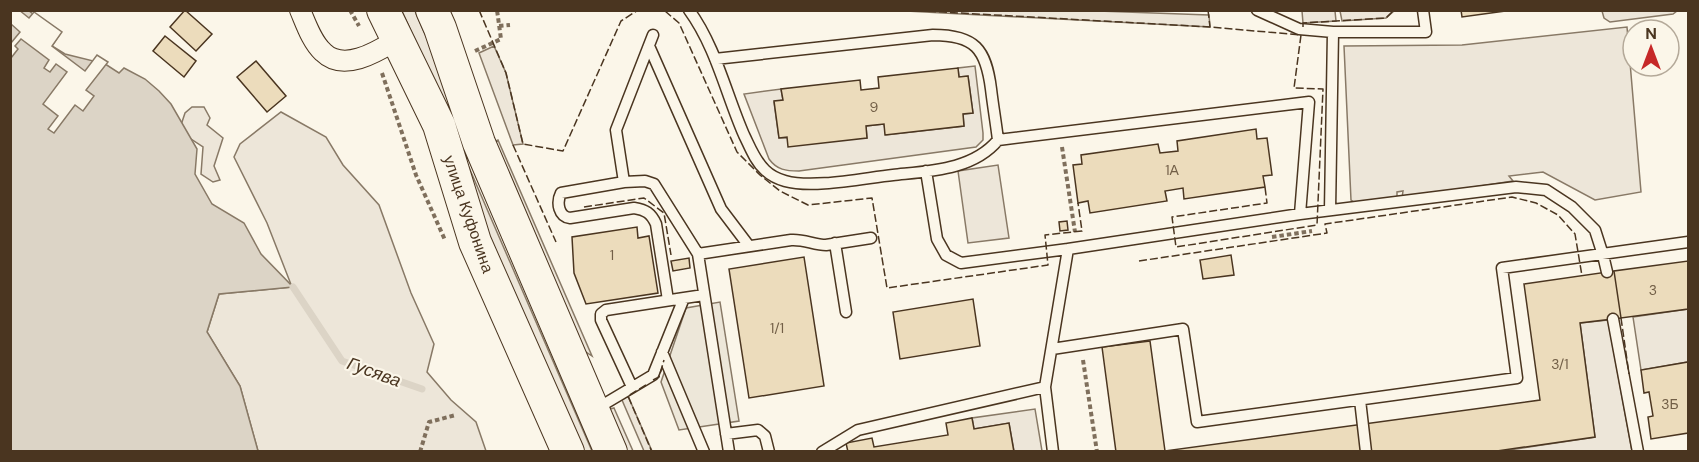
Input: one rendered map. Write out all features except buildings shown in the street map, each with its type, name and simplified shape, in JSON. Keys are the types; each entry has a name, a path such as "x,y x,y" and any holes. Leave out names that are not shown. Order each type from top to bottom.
{"main road":[{"name":"улица Куфонина","path":"383,10 439,125 475,242 568,452"},
{"name":"улица Куфонина","path":"432,10 479,143 611,452"}],"street":[{"path":"300,10 314,41 331,58 344,61 357,59 398,39"}],"lane":[{"path":"689,10 702,30 754,156 764,170 786,181 812,183 926,171 972,161 988,152 998,140 1309,102 1300,214"},
{"path":"1257,10 1299,29 1333,32 1426,32 1423,10"},
{"path":"1330,210 1333,32"},
{"path":"624,182 616,130 653,35"},
{"path":"714,59 933,35 961,38 978,47 987,65 998,140"},
{"path":"648,46 721,209 749,246"},
{"path":"926,171 937,239 945,255 961,263 1300,214 1516,187 1546,190 1572,207 1595,230 1607,272"},
{"path":"668,300 656,224 652,215 634,208 564,218 558,202 561,193 624,182 645,180 654,184 698,254 729,452"},
{"path":"698,254 799,239 819,245 871,238"},
{"path":"1052,349 1183,329 1197,422 1517,378 1502,268 1689,242"},
{"path":"835,243 846,312"},
{"path":"1053,452 1045,387 1073,248"},
{"path":"632,387 601,320 601,314 606,310 704,295"},
{"path":"593,411 653,375 684,297"},
{"path":"1614,319 1638,452"},
{"path":"662,352 704,452"},
{"path":"822,452 858,430 1045,387"},
{"path":"1360,400 1366,452"},
{"path":"726,434 758,430 765,436 769,452"}],"path":[{"path":"479,49 501,39 497,10"},
{"path":"499,26 510,25"},
{"path":"1060,132 1073,248"},
{"path":"1081,344 1097,452"},
{"path":"420,452 429,422 456,414"}],"shaded area":[{"path":"1070,10 1209,15 1210,27 906,11"},
{"path":"1340,10 1394,11 1386,18 1342,21"},
{"path":"1602,10 1677,11 1673,14 1621,18 1621,21 1610,22 1604,18"},
{"path":"10,11 29,11 60,34 52,46 65,54 93,61 96,58 119,73 124,68 145,79 159,91 171,104 197,149 195,174 212,204 244,223 261,254 293,287 219,294 207,332 240,386 258,451 11,451"},
{"path":"402,11 415,11 471,140 462,145"},
{"path":"1302,11 1335,11 1336,21 1303,23"},
{"path":"1621,28 1621,78 1631,78 1641,192 1595,200 1543,172 1509,176 1513,181 1402,198 1403,191 1397,192 1397,199 1354,202 1351,200 1344,46 1462,45"},
{"path":"494,46 506,73 523,144 513,145 479,53"},
{"path":"975,66 983,133 983,140 976,147 799,171 782,169 775,166 769,159 744,94 781,89 783,100 774,102 779,138 867,138 866,126 884,124 886,135 964,126 963,114 973,113 968,76 959,77 958,68"},
{"path":"192,107 204,107 210,118 207,125 223,138 214,166 220,180 213,182 201,174 203,147 188,137 180,128 185,113"},
{"path":"281,112 326,137 343,165 379,205 411,293 434,344 427,372 451,400 476,422 486,451 258,451 240,386 207,332 219,294 292,287 267,223 234,157 240,144"},
{"path":"498,140 592,356 580,348 489,144"},
{"path":"464,156 592,451 580,451 453,161"},
{"path":"998,165 1009,238 968,243 958,171"},
{"path":"720,302 739,421 679,430 661,382 686,308"},
{"path":"1688,309 1688,362 1641,370 1633,317"},
{"path":"1608,320 1632,451 1496,452 1595,437 1580,323"},
{"path":"628,396 652,451 644,451 622,400"},
{"path":"614,408 633,451 621,451 610,415 610,409"},
{"path":"1035,409 1042,451 1014,451 1009,423 974,429 972,418"}],"pier":[{"path":"19,10 29,18 34,12 62,32 52,46 85,71 97,55 108,62 86,90 94,96 83,111 75,105 54,133 48,129 58,116 43,104 67,72 56,64 50,72 44,68 49,60 21,39 15,46 18,49 11,58 11,43 20,32 11,24 11,11"}],"waterway":[{"name":"Гусява","path":"293,287 342,361 422,389"}],"fence":[{"path":"479,10 506,73 523,144 563,151 621,21 638,10"},
{"path":"906,10 1210,27 1301,35 1294,88 1323,89 1317,225 1176,247 1172,217 1267,203 1265,187"},
{"path":"1208,10 1210,27"},
{"path":"1303,27 1303,23 1386,18 1394,10"},
{"path":"665,11 679,23 737,152 760,175 780,191 808,205 872,198 887,288 1048,265 1045,235 1082,231 1078,203"},
{"path":"513,145 556,242"},
{"path":"1139,261 1327,233 1325,224 1512,197 1536,203 1558,215 1575,234 1582,276"},
{"path":"584,207 644,198 664,213 671,255"},
{"path":"1621,318 1629,374"},
{"path":"653,380 659,377 664,360"},
{"path":"646,385 628,396 652,452"}]}
